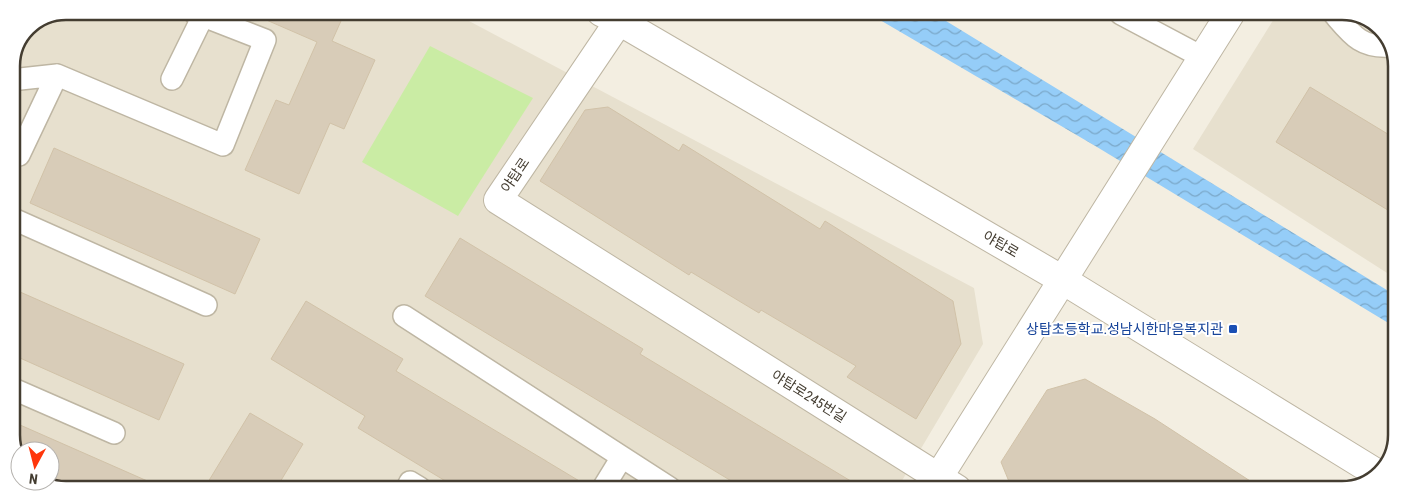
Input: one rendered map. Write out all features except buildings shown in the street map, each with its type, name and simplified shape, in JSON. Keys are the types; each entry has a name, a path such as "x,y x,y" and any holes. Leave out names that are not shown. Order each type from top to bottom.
{"street":[{"name":"야탑로","path":"608,20 498,200 680,315"},
{"name":"야탑로","path":"615,20 1061,279 1371,470"},
{"name":"야탑로245번길","path":"944,481 1061,279 1226,20"},
{"name":"야탑로245번길","path":"680,315 936,481"}],"lane":[{"path":"172,79 196,20"},
{"path":"20,79 57,74 223,145 265,40 213,20"},
{"path":"1133,20 1202,56"},
{"path":"1339,20 1351,34 1373,47 1383,46"},
{"path":"20,153 57,74"},
{"path":"20,222 206,305"},
{"path":"404,316 659,481"},
{"path":"20,392 114,433"},
{"path":"607,481 622,457"}],"shaded area":[{"path":"467,20 974,288 983,344 902,481 60,481 60,441 21,441 20,438 20,66 21,57 28,40 40,28 57,21"},
{"path":"1273,20 1342,20 1357,22 1365,26 1382,43 1388,63 1388,274 1193,149"}],"green space":[{"path":"430,46 533,98 458,216 362,162"}],"water":[{"path":"880,20 944,20 1388,291 1388,323 1097,147"}],"place":[{"name":"상탑초등학교.성남시한마음복지관","path":"1233,329"}]}
